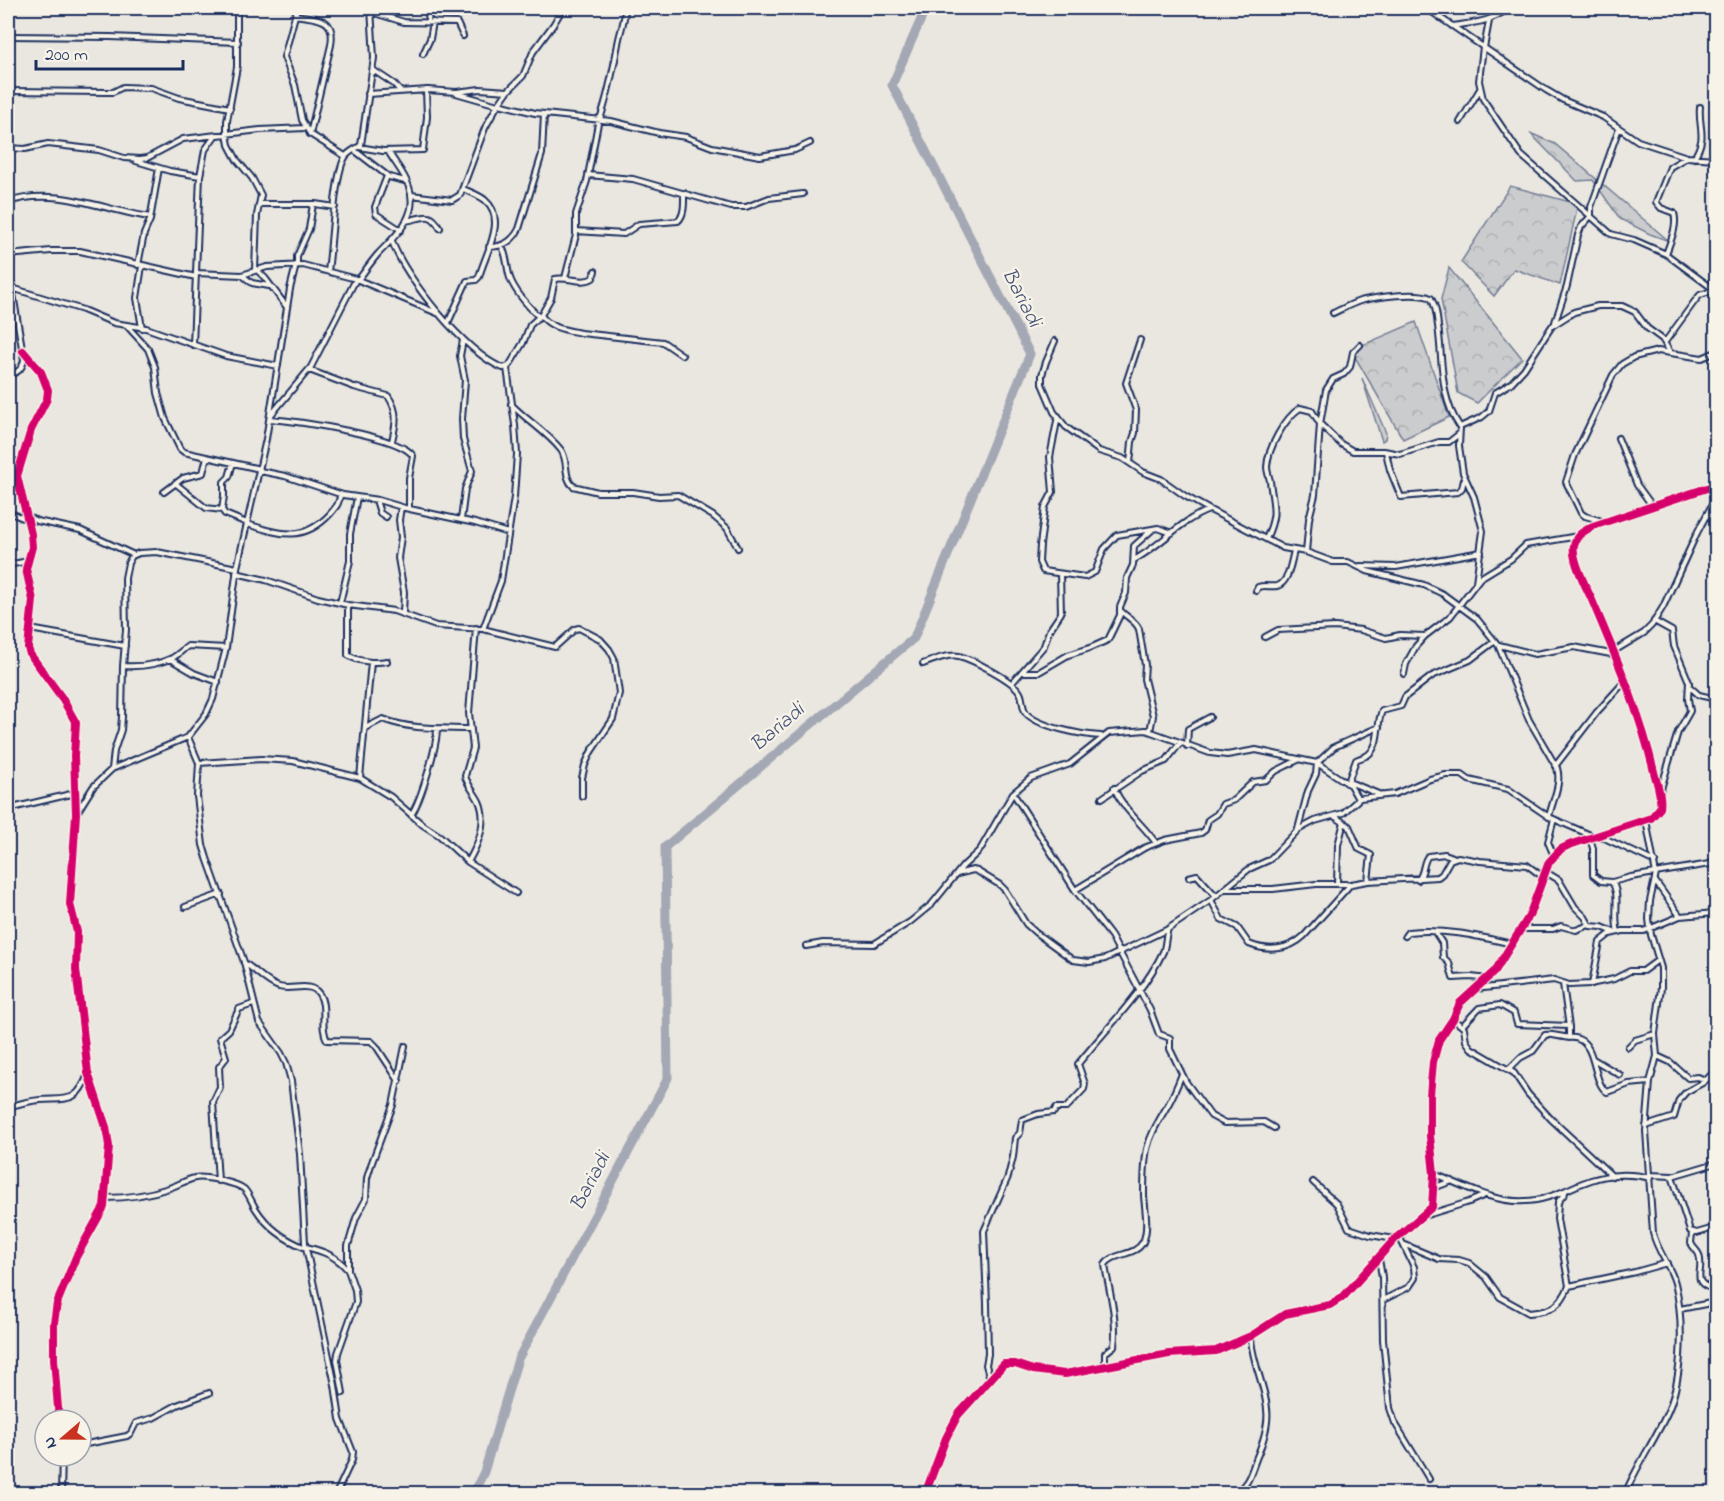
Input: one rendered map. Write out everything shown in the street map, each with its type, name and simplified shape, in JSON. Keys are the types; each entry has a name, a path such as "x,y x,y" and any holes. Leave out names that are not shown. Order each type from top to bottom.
{"street":[{"path":"237,8 238,42 235,84 227,134 229,145 237,160 261,195 257,215 255,270"},
{"path":"297,8 284,57 295,85 302,120 310,134 345,156"},
{"path":"423,54 430,39 429,8"},
{"path":"411,195 452,200 456,198 463,189 485,128 508,91 523,76 533,52 553,26 563,8"},
{"path":"565,278 575,240 576,214 588,175 599,118 613,74 625,8"},
{"path":"1426,8 1546,90 1603,117 1638,141 1687,157 1716,159"},
{"path":"1451,26 1489,20 1510,8"},
{"path":"328,271 335,207 345,156 362,142 373,70 374,42 371,10 404,22 457,24 463,36"},
{"path":"295,15 322,20 332,30 331,45 310,134"},
{"path":"1489,20 1480,66 1483,99 1518,151 1611,234 1634,240 1666,254 1716,290"},
{"path":"8,36 238,42"},
{"path":"373,70 394,84 401,92"},
{"path":"8,91 113,92 123,87 129,89 144,87 185,100 230,108"},
{"path":"1461,122 1481,89"},
{"path":"368,94 426,90 508,91"},
{"path":"356,148 388,151 424,149 426,90"},
{"path":"453,92 520,110 599,118 659,133 686,137 712,147 760,156 795,150 810,143"},
{"path":"1694,158 1701,147 1702,140 1700,106"},
{"path":"489,247 501,245 515,237 524,216 542,154 544,114"},
{"path":"124,158 147,158 183,139 260,130 305,128"},
{"path":"1460,427 1482,417 1490,410 1495,393 1511,383 1524,369 1555,323 1567,286 1579,230 1591,217 1592,207 1618,128"},
{"path":"193,345 200,176 205,150 215,135"},
{"path":"8,148 26,149 48,144 99,150 159,168 200,176"},
{"path":"356,148 387,176 406,181"},
{"path":"270,418 309,370 357,280 392,241 406,221 411,195 406,181 388,151"},
{"path":"1666,254 1674,231 1676,216 1658,206 1656,202 1670,167 1687,157"},
{"path":"142,328 137,298 140,265 144,234 150,217 159,168"},
{"path":"588,175 633,179 715,204 740,207 754,205 769,198 803,194"},
{"path":"387,176 375,207 376,214 382,220 401,230"},
{"path":"448,323 467,281 474,281 479,277 494,228 495,216 492,207 482,197 463,189"},
{"path":"576,231 624,234 639,224 678,221 681,219 684,193"},
{"path":"8,202 28,196 48,195 150,217"},
{"path":"260,204 313,204 335,207"},
{"path":"76,814 93,787 112,769 188,737 206,714 218,682 226,648 237,570 270,418 297,256 307,237 313,204"},
{"path":"406,221 431,217 435,219 440,228"},
{"path":"392,241 400,260 439,314 485,360 507,368"},
{"path":"501,245 508,260 511,279 521,297 548,323 581,333 663,342 681,355"},
{"path":"8,255 80,251 196,275 241,274 297,265 357,280 439,314"},
{"path":"8,264 23,351 22,366 15,374 8,375"},
{"path":"255,270 265,278 287,308"},
{"path":"483,629 501,581 514,497 517,462 515,424 507,368 517,354 530,325 540,316 551,298 554,280 565,278 587,281 593,278 595,271"},
{"path":"241,274 252,283 270,286"},
{"path":"12,288 226,356 278,366"},
{"path":"1665,342 1700,295 1716,290"},
{"path":"1333,313 1357,302 1375,299 1423,295 1431,298 1437,318 1446,401 1460,427 1464,479 1474,497 1482,522 1481,552 1476,582"},
{"path":"1555,323 1574,312 1615,305 1635,312 1647,328 1665,342 1670,352"},
{"path":"128,326 148,349 155,367 158,393 165,418 180,449 184,452 285,476 340,494 376,500 508,533"},
{"path":"460,520 465,489 472,471 463,439 465,380 460,356 464,339"},
{"path":"1130,463 1132,442 1136,433 1136,410 1126,383 1140,340"},
{"path":"1055,341 1046,362 1042,384 1058,416 1072,432 1101,453 1122,458 1210,510 1283,548 1306,552 1329,561 1348,562 1367,571 1424,585 1443,594 1477,619 1496,643 1529,720 1556,765 1559,775 1549,817"},
{"path":"1306,552 1309,519 1315,495 1320,424 1326,390 1330,381 1347,372 1353,352 1360,345"},
{"path":"23,351 41,372 48,390 47,399 31,430 17,476 28,518 32,547 26,574 33,609 28,640 30,654 67,705 76,723 74,756 76,814 70,904 77,932 76,969 88,1073 106,1127 109,1146 104,1207 76,1257 57,1303 54,1323 54,1359 58,1408"},
{"path":"1606,522 1585,516 1577,507 1566,482 1571,463 1618,369 1628,359 1658,351 1702,358 1716,352"},
{"path":"309,370 354,387 388,396 395,411 397,423 392,441"},
{"path":"511,404 560,450 566,465 567,477 573,486 598,492 678,495 713,516 727,528 738,548"},
{"path":"1266,539 1273,523 1274,506 1267,468 1282,425 1303,408 1312,411 1320,424 1350,450 1400,454 1439,442 1449,442 1459,433"},
{"path":"1058,416 1050,457 1053,492 1048,499 1044,513 1039,562 1042,571 1085,577 1093,574 1104,549 1115,537 1158,528 1172,533"},
{"path":"270,418 392,441 404,447 413,456 410,471 409,509"},
{"path":"1618,438 1622,443 1634,478 1653,507"},
{"path":"1386,452 1390,470 1401,497 1458,492 1462,488 1464,479"},
{"path":"164,492 183,478 203,473 207,456"},
{"path":"8,462 21,461"},
{"path":"222,510 224,482 229,477 233,464"},
{"path":"175,483 206,508 222,510 225,514 247,524 282,535 305,531 323,521 336,508 340,494"},
{"path":"1404,674 1410,656 1425,636 1450,617 1476,582 1511,559 1526,545 1579,536 1593,526 1716,485"},
{"path":"340,603 350,561 350,534 357,497"},
{"path":"1348,782 1356,760 1371,752 1382,711 1401,706 1406,698 1432,676 1470,660 1496,643 1535,654 1574,646 1615,653 1644,633 1663,607 1716,498"},
{"path":"376,500 380,513 386,517"},
{"path":"400,507 401,537 398,558 404,592 403,613"},
{"path":"1134,560 1210,510"},
{"path":"8,512 80,530 134,555 157,552 237,570 340,603 403,613 436,626 483,629 555,647 575,628 579,628 600,639 609,649 614,658 619,686 616,711 585,765 582,796"},
{"path":"1707,514 1716,523"},
{"path":"1022,672 1039,672 1068,655 1104,643 1112,633 1120,615 1126,593 1127,578 1134,560 1134,546 1153,529"},
{"path":"925,1494 946,1438 957,1416 1004,1364 1009,1363 1053,1374 1065,1374 1169,1354 1216,1351 1251,1336 1290,1312 1318,1308 1337,1302 1397,1238 1432,1207 1434,1174 1430,1136 1431,1076 1439,1040 1453,1019 1460,1003 1488,979 1512,944 1533,908 1544,871 1554,856 1569,845 1646,820 1656,815 1660,808 1649,749 1626,680 1576,560 1574,548 1579,536"},
{"path":"1256,591 1258,587 1265,584 1276,586 1283,582 1294,551"},
{"path":"1359,566 1396,567 1481,552"},
{"path":"112,769 122,717 125,578 128,563 134,555"},
{"path":"8,565 28,560"},
{"path":"1012,683 1044,646 1048,631 1061,613 1060,574"},
{"path":"348,605 348,655 371,662 387,661"},
{"path":"1120,610 1128,619 1136,623 1138,628 1145,665 1144,679 1153,716 1150,731"},
{"path":"1654,621 1671,631 1674,646 1690,687 1688,699 1690,714 1678,732 1659,793"},
{"path":"1265,637 1278,630 1335,627 1361,630 1386,638 1400,635 1425,636"},
{"path":"468,862 480,837 482,808 465,776 473,748 469,713 476,628"},
{"path":"30,629 124,646"},
{"path":"123,666 144,665 170,659 188,646 226,648"},
{"path":"923,664 958,656 1012,683 1022,696 1026,711 1032,717 1071,733 1102,736"},
{"path":"170,659 194,673 218,682"},
{"path":"360,778 371,662"},
{"path":"1556,765 1597,712 1626,680"},
{"path":"1690,687 1699,695 1716,699"},
{"path":"1187,746 1188,729 1210,717"},
{"path":"364,729 383,720 437,729 470,729"},
{"path":"1298,830 1308,791 1316,774 1317,763 1334,747 1379,727"},
{"path":"411,814 420,798 429,762 435,749 437,729"},
{"path":"806,946 822,943 874,944 920,914 932,904 980,850 1013,793 1031,778 1070,764 1087,752 1102,736 1115,731 1150,731 1187,746 1219,755 1253,750 1317,763 1348,782 1382,796"},
{"path":"188,737 199,763 197,796 203,845 244,962 259,1022 286,1063 291,1081 300,1154 306,1248 340,1419 353,1452 352,1460 336,1494"},
{"path":"1102,798 1142,771 1166,761 1180,743"},
{"path":"199,763 261,759 293,761 360,778 383,791 440,836 468,862 516,893"},
{"path":"1075,890 1156,843 1201,833 1206,830 1208,820 1217,814 1223,804 1234,800 1253,782 1266,780 1276,771 1298,759"},
{"path":"957,874 977,871 1000,885 1026,924 1073,960 1089,962 1105,958 1168,929 1211,900 1249,869 1269,860 1298,830 1315,821 1343,813 1358,799 1395,794 1430,779 1454,774 1508,789 1549,817 1655,862"},
{"path":"1348,782 1358,799"},
{"path":"1114,788 1128,813 1142,824 1156,843"},
{"path":"8,809 75,793"},
{"path":"1013,793 1075,890 1120,951 1159,1034 1170,1038 1170,1049 1182,1073 1205,1108 1217,1121 1232,1124 1264,1122 1274,1128"},
{"path":"1334,816 1352,830 1359,849 1371,855 1368,881"},
{"path":"1554,819 1548,842 1554,856"},
{"path":"1624,1494 1668,1412 1673,1397 1679,1353 1680,1309 1675,1284 1667,1263 1657,1248 1653,1233 1646,1126 1650,1082 1657,1056 1655,1034 1661,988 1661,968 1650,929 1650,901 1656,874 1646,820"},
{"path":"1337,884 1338,845 1344,822"},
{"path":"1595,837 1593,875 1597,880 1612,882 1716,863"},
{"path":"1418,880 1423,873 1428,856 1445,854 1490,862 1518,863 1532,868 1543,877"},
{"path":"1225,889 1273,889 1316,884 1418,880 1441,876 1453,857"},
{"path":"1544,871 1559,880 1575,907 1592,927 1606,928 1616,932 1637,932 1680,916 1716,913"},
{"path":"1189,878 1197,875 1216,896"},
{"path":"1655,880 1680,916"},
{"path":"1612,882 1617,892 1616,932"},
{"path":"1211,900 1221,920 1238,927 1249,945 1285,948 1296,944 1351,884"},
{"path":"185,907 220,894"},
{"path":"1521,929 1553,929 1561,926 1576,930 1589,925"},
{"path":"990,1379 986,1365 988,1354 984,1231 1008,1177 1015,1138 1020,1133 1024,1119 1054,1112 1056,1108 1064,1109 1074,1101 1085,1086 1078,1064 1139,990 1163,952 1168,929"},
{"path":"1405,936 1408,932 1434,931 1471,934 1512,944"},
{"path":"1434,931 1442,943 1443,957 1449,963 1453,978 1488,979"},
{"path":"1592,984 1600,942 1616,932"},
{"path":"1474,990 1554,980 1563,984 1592,984 1614,979 1630,971 1643,971 1658,960"},
{"path":"244,962 280,988 308,987 316,990 321,997 324,1033 327,1040 371,1041 399,1082"},
{"path":"1563,984 1569,1038"},
{"path":"218,1181 213,1102 219,1087 219,1067 226,1058 220,1038 229,1030 239,1009 253,1004"},
{"path":"1462,1026 1479,1008 1500,1005 1514,1013 1517,1024 1569,1026"},
{"path":"1453,1019 1462,1026 1466,1041 1471,1048 1509,1069 1551,1119 1612,1176"},
{"path":"1628,1047 1635,1040 1655,1034"},
{"path":"1509,1069 1520,1058 1533,1051 1545,1035 1578,1038 1584,1042 1601,1086 1607,1092 1629,1084 1650,1082"},
{"path":"348,1270 348,1246 366,1198 367,1178 393,1105 405,1046"},
{"path":"1657,1056 1670,1062 1688,1078 1698,1077 1706,1080"},
{"path":"1592,1059 1620,1075"},
{"path":"1646,1126 1674,1117 1679,1100 1686,1092 1706,1080 1716,1070"},
{"path":"8,1107 39,1100 72,1098 85,1083 88,1073"},
{"path":"1105,1366 1104,1356 1107,1350 1114,1346 1115,1330 1114,1309 1105,1265 1108,1261 1131,1253 1142,1244 1145,1237 1144,1192 1147,1149 1155,1126 1182,1073"},
{"path":"1434,1174 1486,1195 1527,1202 1568,1190 1590,1180 1612,1176 1672,1176 1716,1163"},
{"path":"1672,1176 1692,1233 1691,1243 1699,1256 1702,1283 1716,1290"},
{"path":"105,1198 122,1198 156,1192 197,1177 218,1181 245,1190 257,1212 275,1232 288,1242 329,1254 340,1262 348,1270 353,1280 356,1302 338,1353 343,1393"},
{"path":"1432,1188 1453,1181"},
{"path":"1313,1182 1336,1204 1349,1228 1370,1235 1397,1238 1403,1244 1414,1268 1415,1278 1409,1287 1383,1300"},
{"path":"1403,1244 1439,1259 1469,1263 1486,1277 1500,1297 1529,1313 1556,1307 1563,1300 1569,1286 1557,1219 1558,1202 1568,1190"},
{"path":"1425,1215 1453,1208 1486,1195"},
{"path":"1692,1233 1714,1228"},
{"path":"1379,1258 1383,1300 1383,1340 1390,1408 1395,1423 1429,1479"},
{"path":"1569,1286 1667,1263"},
{"path":"1680,1309 1716,1302"},
{"path":"1234,1494 1245,1485 1250,1477 1266,1436 1268,1424 1268,1411 1253,1354 1251,1336"},
{"path":"93,1443 127,1436 136,1423 153,1418 177,1405 209,1393"},
{"path":"61,1494 62,1468"}],"green space":[{"path":"1530,133 1555,144 1669,241 1620,219 1593,180 1577,181"},
{"path":"1510,186 1578,204 1560,285 1514,269 1494,296 1461,262"},
{"path":"1449,268 1522,358 1477,403 1458,393 1441,299"},
{"path":"1416,322 1449,417 1403,439 1351,350"},
{"path":"1362,378 1386,433 1382,441"}],"waterway":[{"name":"Bariadi","path":"473,1494 484,1472 518,1359 668,1078 665,847 914,638 1030,354 892,85 926,8"}],"cycle path":[{"path":"23,351 41,372 48,390 47,399 31,430 17,476 32,547 26,569 33,600 28,648 76,723 74,756 76,814 70,904 77,932 76,969 88,1073 106,1127 109,1146 104,1207 76,1257 57,1303 54,1323 54,1359 58,1408"},
{"path":"925,1494 946,1438 958,1415 1004,1364 1065,1374 1169,1354 1216,1351 1251,1336 1285,1314 1330,1305 1344,1296 1395,1239 1432,1207 1434,1174 1430,1136 1430,1095 1433,1062 1439,1040 1453,1019 1460,1003 1495,971 1529,916 1549,862 1561,849 1651,818 1660,808 1659,790 1635,706 1577,565 1574,551 1575,541 1581,533 1593,526 1716,485"}]}
